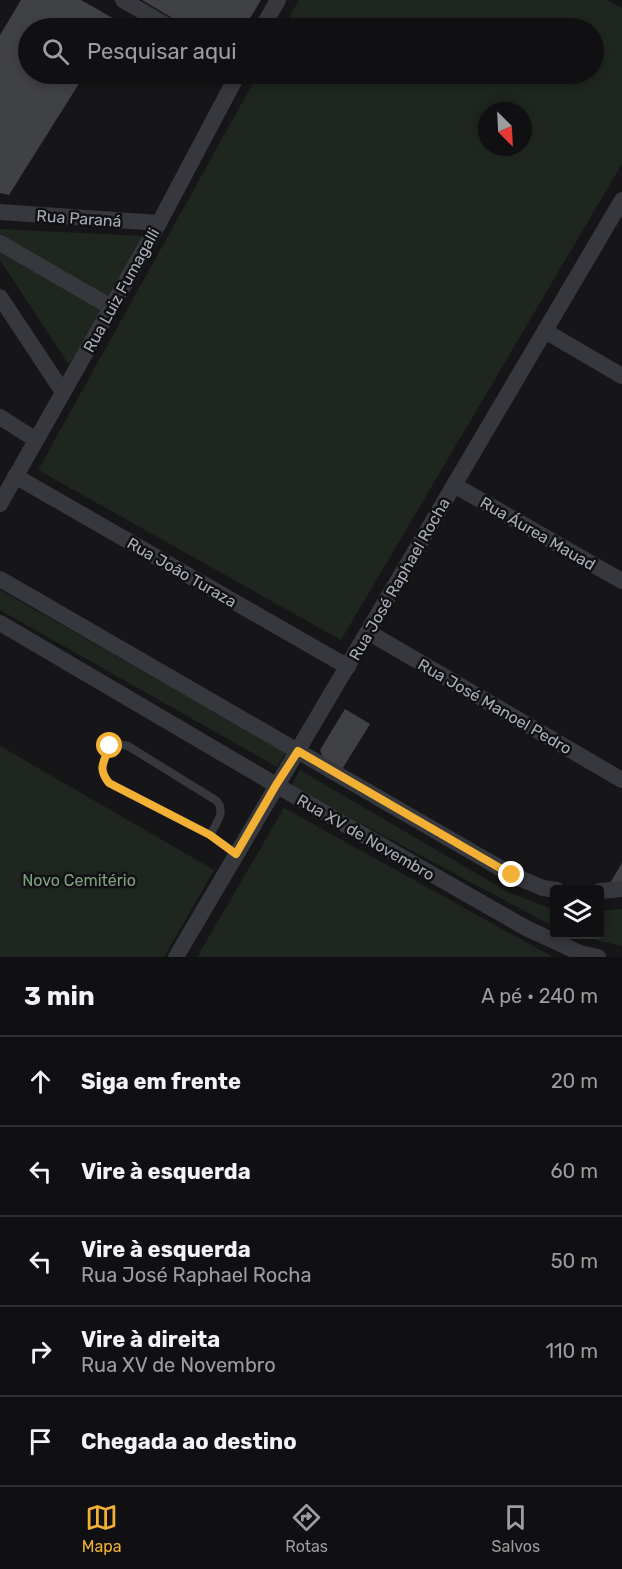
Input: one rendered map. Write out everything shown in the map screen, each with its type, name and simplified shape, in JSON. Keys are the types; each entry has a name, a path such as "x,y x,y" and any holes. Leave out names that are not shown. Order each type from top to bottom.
{"street":[{"path":"123,0 154,18"},
{"path":"268,18 278,0"},
{"name":"Rua Luiz Fumagalli","path":"0,504 159,223 233,84"},
{"name":"Rua José Raphael Rocha","path":"176,957 622,200"},
{"name":"Rua Paraná","path":"0,213 159,223"},
{"path":"0,243 111,307"},
{"path":"0,297 63,392"},
{"path":"545,331 622,376"},
{"path":"0,417 36,440"},
{"name":"Rua João Turaza","path":"15,476 348,667"},
{"name":"Rua Áurea Mauad","path":"454,485 622,581"},
{"path":"0,579 512,875 550,889"},
{"name":"Rua XV de Novembro","path":"0,623 526,928 580,953 598,957"},
{"name":"Rua José Manoel Pedro","path":"368,632 622,780"},
{"path":"604,891 622,889"}],"lane":[{"path":"210,835 222,812 221,806 216,801 128,746 119,744 110,746 102,768 103,775 109,783 210,835 236,854"}],"green space":[{"path":"299,0 607,0 622,8 622,164 341,640 38,470 252,84 604,84 604,18 289,18"},
{"path":"0,229 145,236 69,365 0,260"},
{"path":"0,590 286,752 277,767 0,610"},
{"name":"Novo Cemitério","path":"0,746 214,870 164,957 0,957"},
{"path":"300,770 508,892 550,908 550,924 545,922 291,786"},
{"path":"284,808 553,957 197,957"},
{"path":"622,909 622,946 593,939 604,939 604,911"}],"building":[{"path":"21,0 81,0 113,18 18,18 18,84 79,84 9,195 0,193 0,35"},
{"path":"142,0 261,0 250,18 172,18"},
{"path":"345,709 370,724 341,771 324,760 320,750"},
{"path":"622,863 622,887 607,888"}],"route":[{"path":"110,746 102,768 103,775 109,783 210,835 236,854 298,751 512,875"}]}
